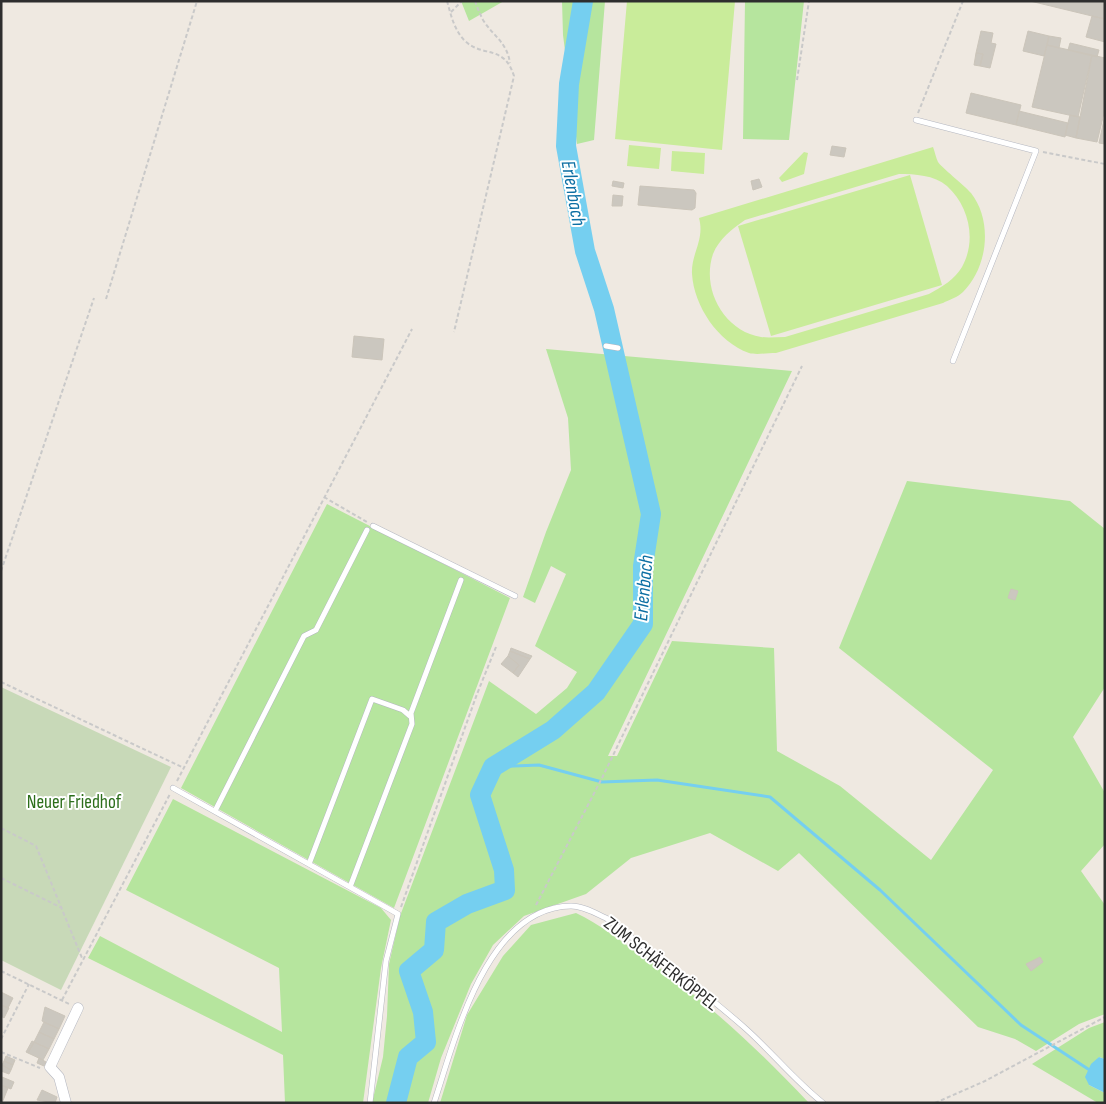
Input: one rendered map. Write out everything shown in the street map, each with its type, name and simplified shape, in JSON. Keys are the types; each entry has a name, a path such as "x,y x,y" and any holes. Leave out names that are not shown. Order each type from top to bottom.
{"street":[{"path":"66,1103 59,1077 50,1067 78,1008"}],"lane":[{"path":"916,120 1036,151 953,361"},
{"path":"606,346 618,348"},
{"path":"373,526 515,596"},
{"path":"215,811 304,636 316,630 367,530"},
{"path":"350,887 412,724 410,716 461,580"},
{"path":"309,864 372,699 403,710 410,716"},
{"path":"173,788 398,914 386,961 370,1103"},
{"name":"ZUM SCHÄFERKÖPPEL","path":"434,1103 469,999 495,954 530,918 554,908 572,906 589,910 606,918 747,1030 800,1086 822,1103"}],"path":[{"path":"106,299 197,1"},
{"path":"446,1 457,31 467,42 510,62"},
{"path":"450,13 462,1"},
{"path":"454,332 514,76 509,53 503,42 484,21 475,1"},
{"path":"797,80 808,1"},
{"path":"916,120 963,1"},
{"path":"1036,151 1105,164"},
{"path":"1,571 94,298"},
{"path":"62,1000 412,329"},
{"path":"530,918 602,778 802,366"},
{"path":"324,497 373,526"},
{"path":"398,914 477,694 496,647"},
{"path":"1,682 184,768"},
{"path":"1,828 36,846 83,959"},
{"path":"1,878 62,908"},
{"path":"1,971 78,1008"},
{"path":"1,1039 29,984"},
{"path":"935,1103 985,1081 1105,1018"},
{"path":"1,1052 47,1071 50,1067"}],"green space":[{"path":"461,1 504,1 469,21"},
{"path":"562,1 605,1 594,140 577,144 563,35"},
{"path":"627,1 735,1 722,150 615,139"},
{"path":"745,1 804,1 789,140 743,139"},
{"path":"629,145 661,148 659,169 627,166"},
{"path":"933,147 938,162 971,193 978,204 983,217 985,244 978,270 971,282 959,295 943,303 776,353 752,354 727,341 718,332 697,298 692,266 699,240 699,218","holes":["899,174 924,176 942,182 955,194 965,213 970,235 967,257 956,275 948,282 929,294 785,337 761,337 748,333 726,317 713,294 710,281 710,267 713,254 722,239 735,227 745,220"]},
{"path":"672,151 705,153 704,174 671,171"},
{"path":"804,152 808,153 804,174 782,182 779,178"},
{"path":"910,175 942,285 771,336 738,226"},
{"path":"546,349 792,371 608,756 617,756 672,641 774,648 777,751 840,786 931,860 993,770 839,648 907,481 1070,501 1105,529 1105,687 1073,737 1105,793 1105,844 1081,871 1105,905 1105,1014 1079,1024 1036,1051 1015,1039 978,1027 799,853 778,871 710,833 631,858 586,894 524,916 493,945 471,984 441,1058 428,1103 372,1103 383,1057 389,964 400,916 489,681 536,714 567,688 577,672 535,646 566,574 551,566 535,603 523,597 571,470 568,418"},
{"path":"327,504 510,598 394,908 181,788"},
{"name":"Neuer Friedhof","path":"1,687 171,767 61,990 1,960"},
{"path":"173,799 381,908 391,920 381,968 363,1103 285,1103 283,1055 88,958 100,936 282,1032 279,968 126,890"},
{"path":"576,913 609,932 664,971 708,1006 769,1062 809,1103 440,1103 467,1015 503,956 531,925"},
{"path":"1105,1022 1105,1059 1099,1057 1089,1085 1105,1093 1105,1103 1098,1103 1032,1064 1089,1028"}],"water":[{"path":"1099,1057 1105,1059 1105,1093 1089,1085 1085,1077 1091,1064"}],"building":[{"path":"1030,1 1105,1 1105,19 1092,16"},
{"path":"1092,16 1105,19 1105,42 1086,37"},
{"path":"981,31 993,33 991,43 996,44 990,68 980,66 983,54 976,53"},
{"path":"1028,31 1049,36 1044,56 1023,51"},
{"path":"1049,36 1061,38 1059,48 1047,45"},
{"path":"1070,43 1099,50 1097,57 1068,50"},
{"path":"1047,45 1092,55 1078,117 1032,107"},
{"path":"976,53 983,54 980,66 974,65"},
{"path":"1092,55 1105,58 1105,109 1097,142 1076,138"},
{"path":"971,93 1021,105 1016,125 966,113"},
{"path":"1019,111 1068,123 1065,137 1016,125"},
{"path":"1070,115 1080,117 1076,138 1065,135"},
{"path":"1105,115 1105,144 1099,143"},
{"path":"832,146 846,148 844,157 830,155"},
{"path":"759,179 762,187 753,190 751,181"},
{"path":"613,181 624,183 623,188 612,186"},
{"path":"640,186 694,190 696,193 695,208 692,210 638,205"},
{"path":"613,195 623,196 622,206 612,206"},
{"path":"354,336 384,339 382,360 352,357"},
{"path":"1011,589 1018,591 1015,600 1008,598"},
{"path":"511,648 532,656 530,659 510,651"},
{"path":"510,651 530,659 518,677 513,673 519,665 508,656"},
{"path":"508,656 519,665 513,673 501,664"},
{"path":"1040,957 1043,962 1031,971 1026,964"},
{"path":"1,992 13,998 8,1008 1,1005"},
{"path":"1,1005 9,1008 4,1018 1,1016"},
{"path":"45,1007 65,1016 59,1029 42,1021"},
{"path":"44,1022 59,1029 54,1039 39,1032"},
{"path":"39,1032 54,1039 49,1049 34,1042"},
{"path":"32,1041 34,1042 28,1053 26,1052"},
{"path":"34,1042 49,1049 43,1060 28,1053"},
{"path":"6,1056 15,1060 13,1065 4,1061"},
{"path":"39,1058 46,1062 44,1066 37,1063"},
{"path":"4,1061 13,1065 11,1070 2,1065"},
{"path":"2,1065 11,1070 9,1074 1,1071"},
{"path":"2,1077 14,1082 11,1089 1,1085"},
{"path":"1,1085 8,1088 2,1103 1,1103"},
{"path":"42,1090 57,1097 55,1103 37,1100"}],"waterway":[{"name":"Erlenbach","path":"396,1103 408,1057 426,1042 423,1012 409,971 434,950 436,922 467,904 505,890 504,870 480,795 493,767 553,730 596,692 643,624 643,566 651,514 604,309 585,251 566,146 569,84 583,1"},
{"path":"493,767 539,765 602,782 657,780 770,797 880,890 1021,1025 1088,1069"}]}
